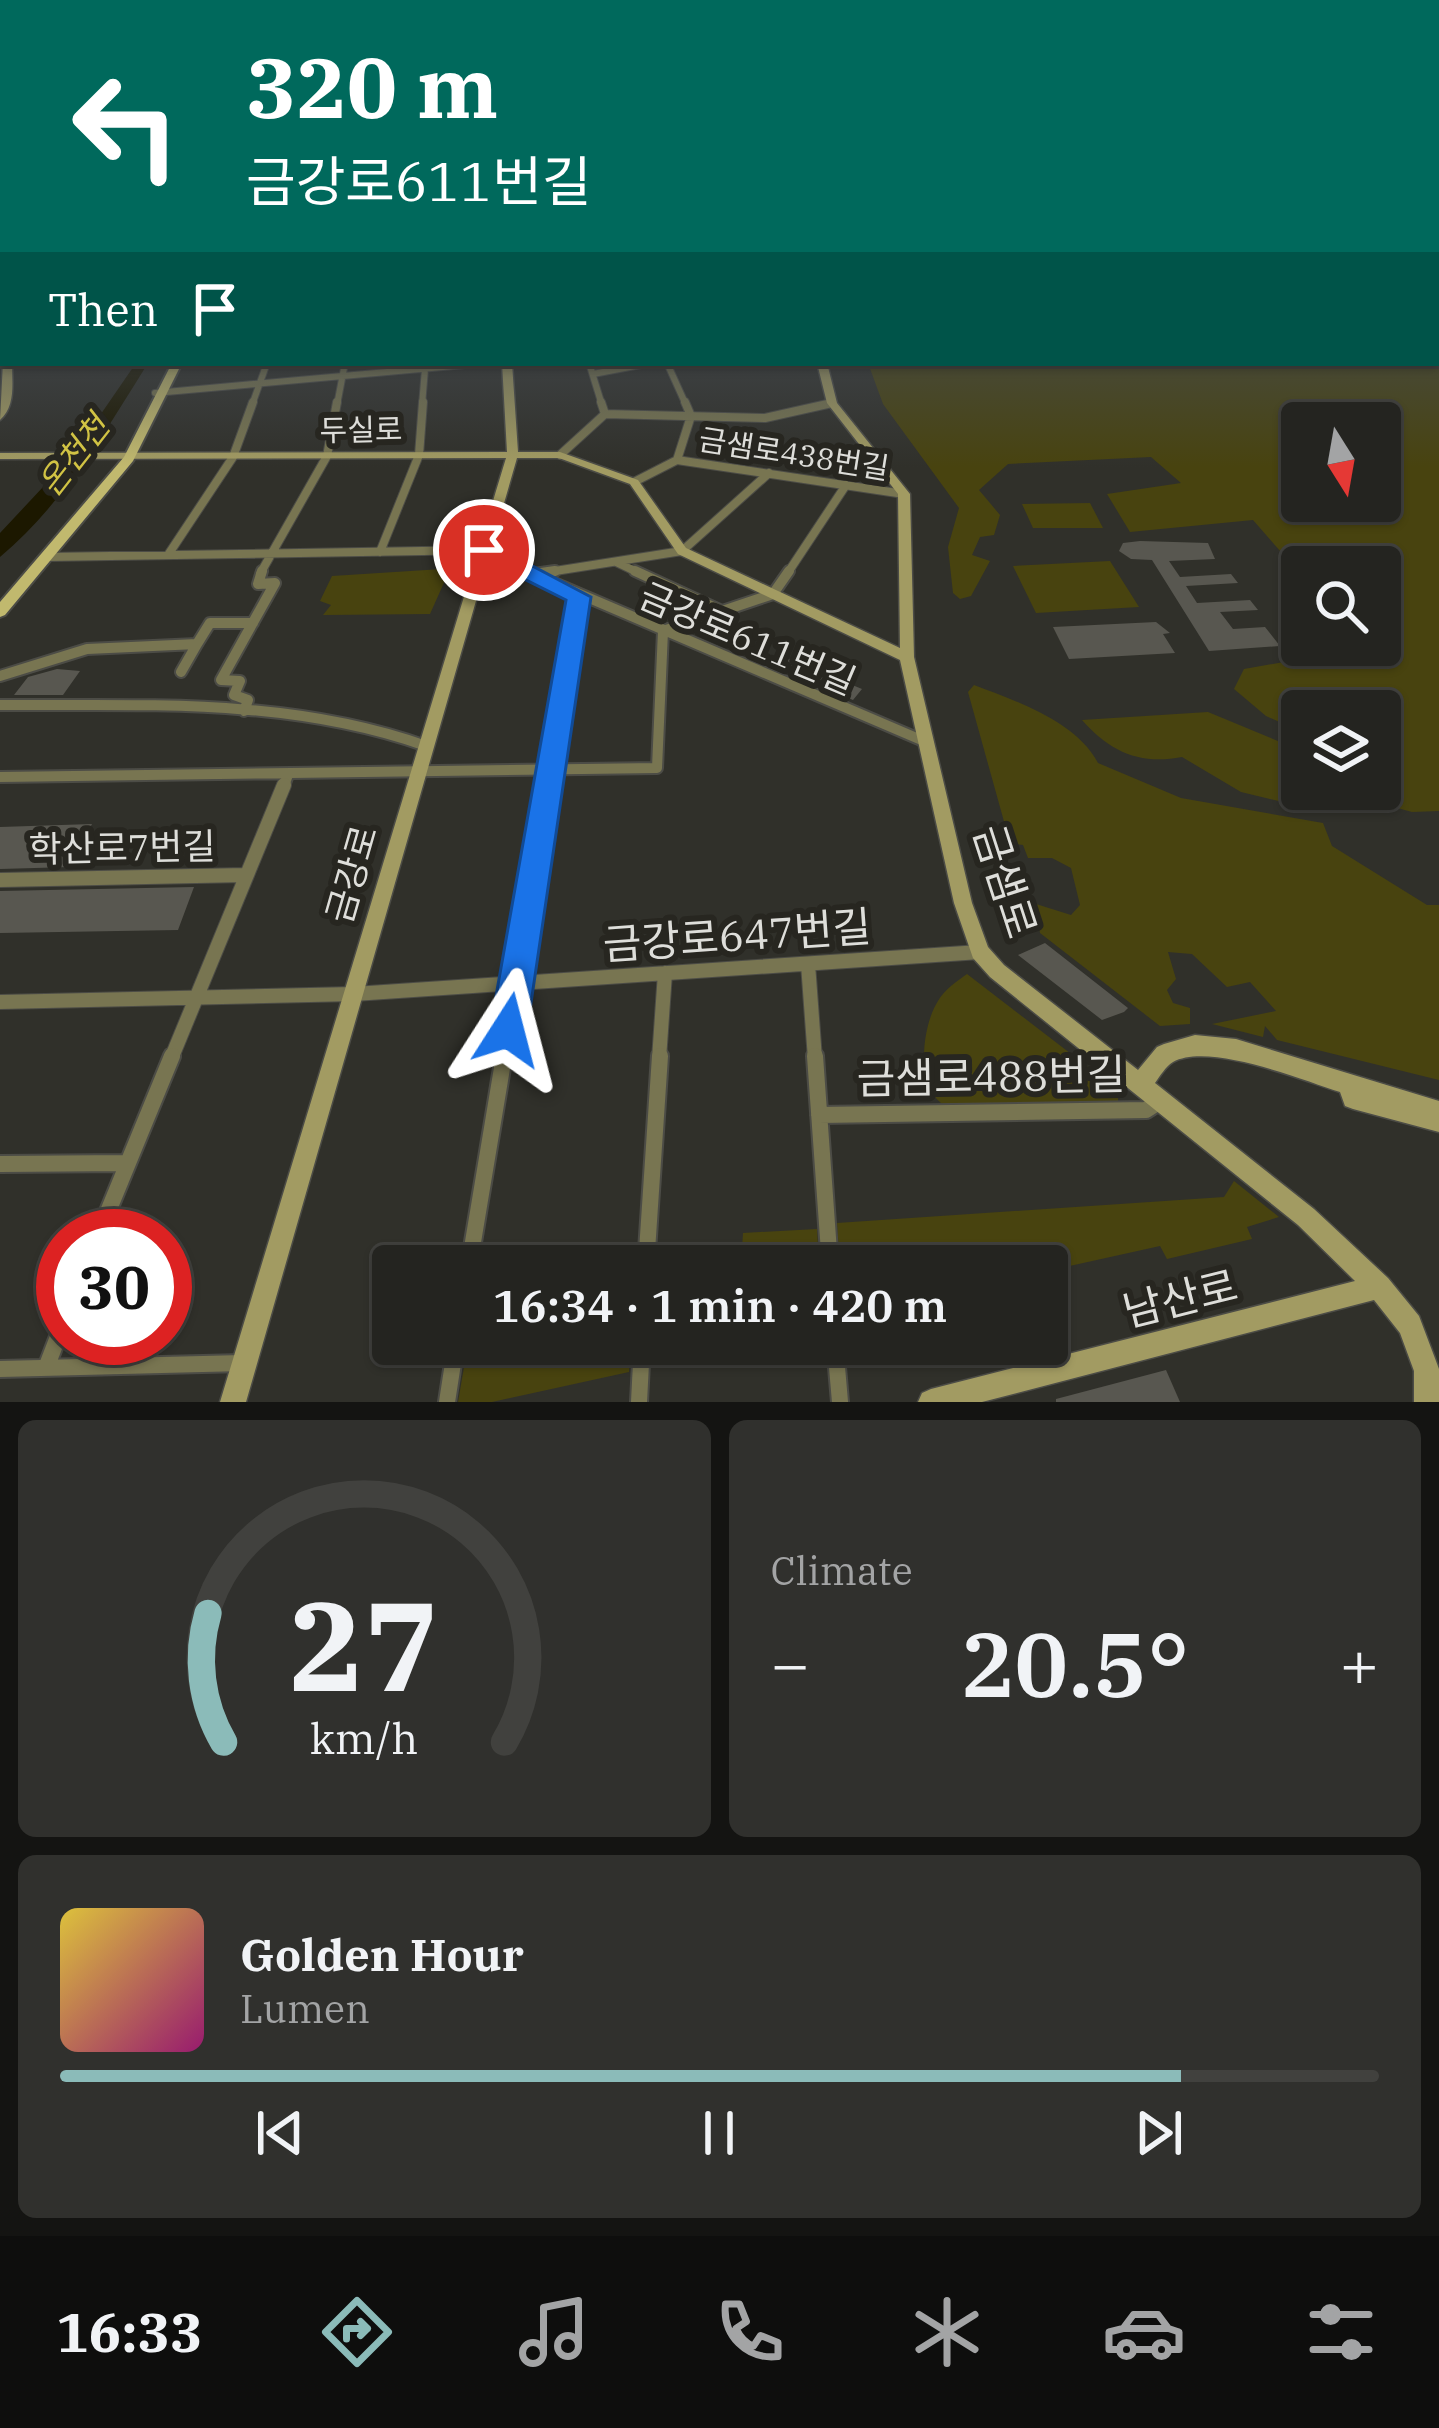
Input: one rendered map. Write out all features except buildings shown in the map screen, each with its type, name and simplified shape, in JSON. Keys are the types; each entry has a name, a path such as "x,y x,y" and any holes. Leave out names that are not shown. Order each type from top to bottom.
{"main road":[{"path":"0,417 7,401 7,366"},
{"path":"0,612 124,458 172,366"},
{"name":"금강로","path":"233,1402 513,454 507,366"},
{"path":"823,366 832,403 904,494"},
{"name":"두실로","path":"0,456 560,455 634,482"},
{"path":"0,600 124,458"},
{"path":"634,482 682,551 907,657"},
{"name":"금샘로","path":"904,494 907,657 963,903 980,952 1306,1217 1378,1287 1410,1325 1427,1371 1427,1402"},
{"path":"1140,1085 1164,1054 1195,1045 1236,1049 1350,1089 1358,1085 1436,1115"},
{"path":"1350,1089 1353,1098 1372,1104 1436,1115"},
{"name":"남산로","path":"931,1402 1378,1287"}],"street":[{"path":"168,555 233,457 266,366"},
{"path":"244,711 248,700 234,695 240,681 221,680 275,584 258,584 258,578 327,456 345,366"},
{"path":"158,393 456,366"},
{"path":"590,366 605,414"},
{"path":"592,374 635,366"},
{"path":"634,482 677,460 691,416 668,366"},
{"path":"380,552 419,455 425,369"},
{"path":"560,455 605,414 765,418 832,403"},
{"name":"금샘로438번길","path":"677,460 904,494"},
{"path":"532,574 682,551 769,473"},
{"path":"0,778 657,768 663,631 773,594 846,485"},
{"path":"46,557 484,550"},
{"name":"금강로611번길","path":"484,550 579,597 928,743"},
{"path":"615,561 722,611"},
{"path":"242,578 258,578"},
{"path":"473,1245 579,597"},
{"path":"181,672 218,610"},
{"path":"211,622 253,623"},
{"path":"0,676 87,649 197,644"},
{"path":"0,705 244,711 386,729 426,746"},
{"path":"108,1209 288,775"},
{"name":"학산로7번길","path":"0,880 245,875"},
{"name":"금강로647번길","path":"0,1002 354,994 980,952"},
{"path":"808,964 828,1245"},
{"path":"647,1245 665,973"},
{"name":"금샘로488번길","path":"819,1115 1146,1110 1160,1101"},
{"path":"0,1164 126,1163"},
{"path":"0,1369 244,1364"},
{"path":"447,1402 453,1365"},
{"path":"638,1402 641,1365"},
{"path":"837,1365 839,1402"}],"shaded area":[{"path":"869,366 1439,366 1439,811 1401,809 1401,690 1281,690 1281,723 1234,689 1244,669 1281,662 1401,666 1401,546 1281,546 1281,552 1253,520 1130,532 1107,494 1181,483 1151,457 1008,464 979,490 1000,515 994,535 980,537 972,555 990,561 971,596 960,599 953,593 948,547 959,508 883,404"},
{"path":"1090,503 1103,528 1033,528 1022,504"},
{"path":"1110,561 1139,607 1036,613 1013,566"},
{"path":"442,569 441,576 447,576 430,614 323,615 331,605 320,601 332,576"},
{"path":"974,685 1060,724 1098,763 1181,798 1323,823 1332,846 1427,905 1439,905 1439,1080 1277,1040 1265,1026 1263,1037 1212,1024 1276,1011 1250,982 1227,987 1192,954 1168,952 1176,979 1167,990 1173,1003 1190,1008 1190,1024 1160,1026 1040,933 1036,904 1071,915 1080,905 1071,868 1052,858 1028,858 1023,845 1010,843 968,692"},
{"path":"1208,712 1281,742 1281,802 1241,792 1182,757 1127,754 1082,720"},
{"path":"967,974 1118,1090 1118,1103 941,1103 925,1069 928,1025 941,997"},
{"path":"1234,1181 1279,1217 1247,1227 1252,1239 1167,1259 1160,1246 1068,1266 1068,1245 839,1245 837,1223 1224,1197"},
{"path":"817,1229 818,1245 742,1245 743,1233"},
{"path":"464,1365 630,1365 629,1372 492,1402 458,1402"}],"water":[{"name":"온천천","path":"134,366 146,366 82,466 44,514 0,557 0,533 72,456"}],"route":[{"path":"484,550 579,597 508,1030"}]}
